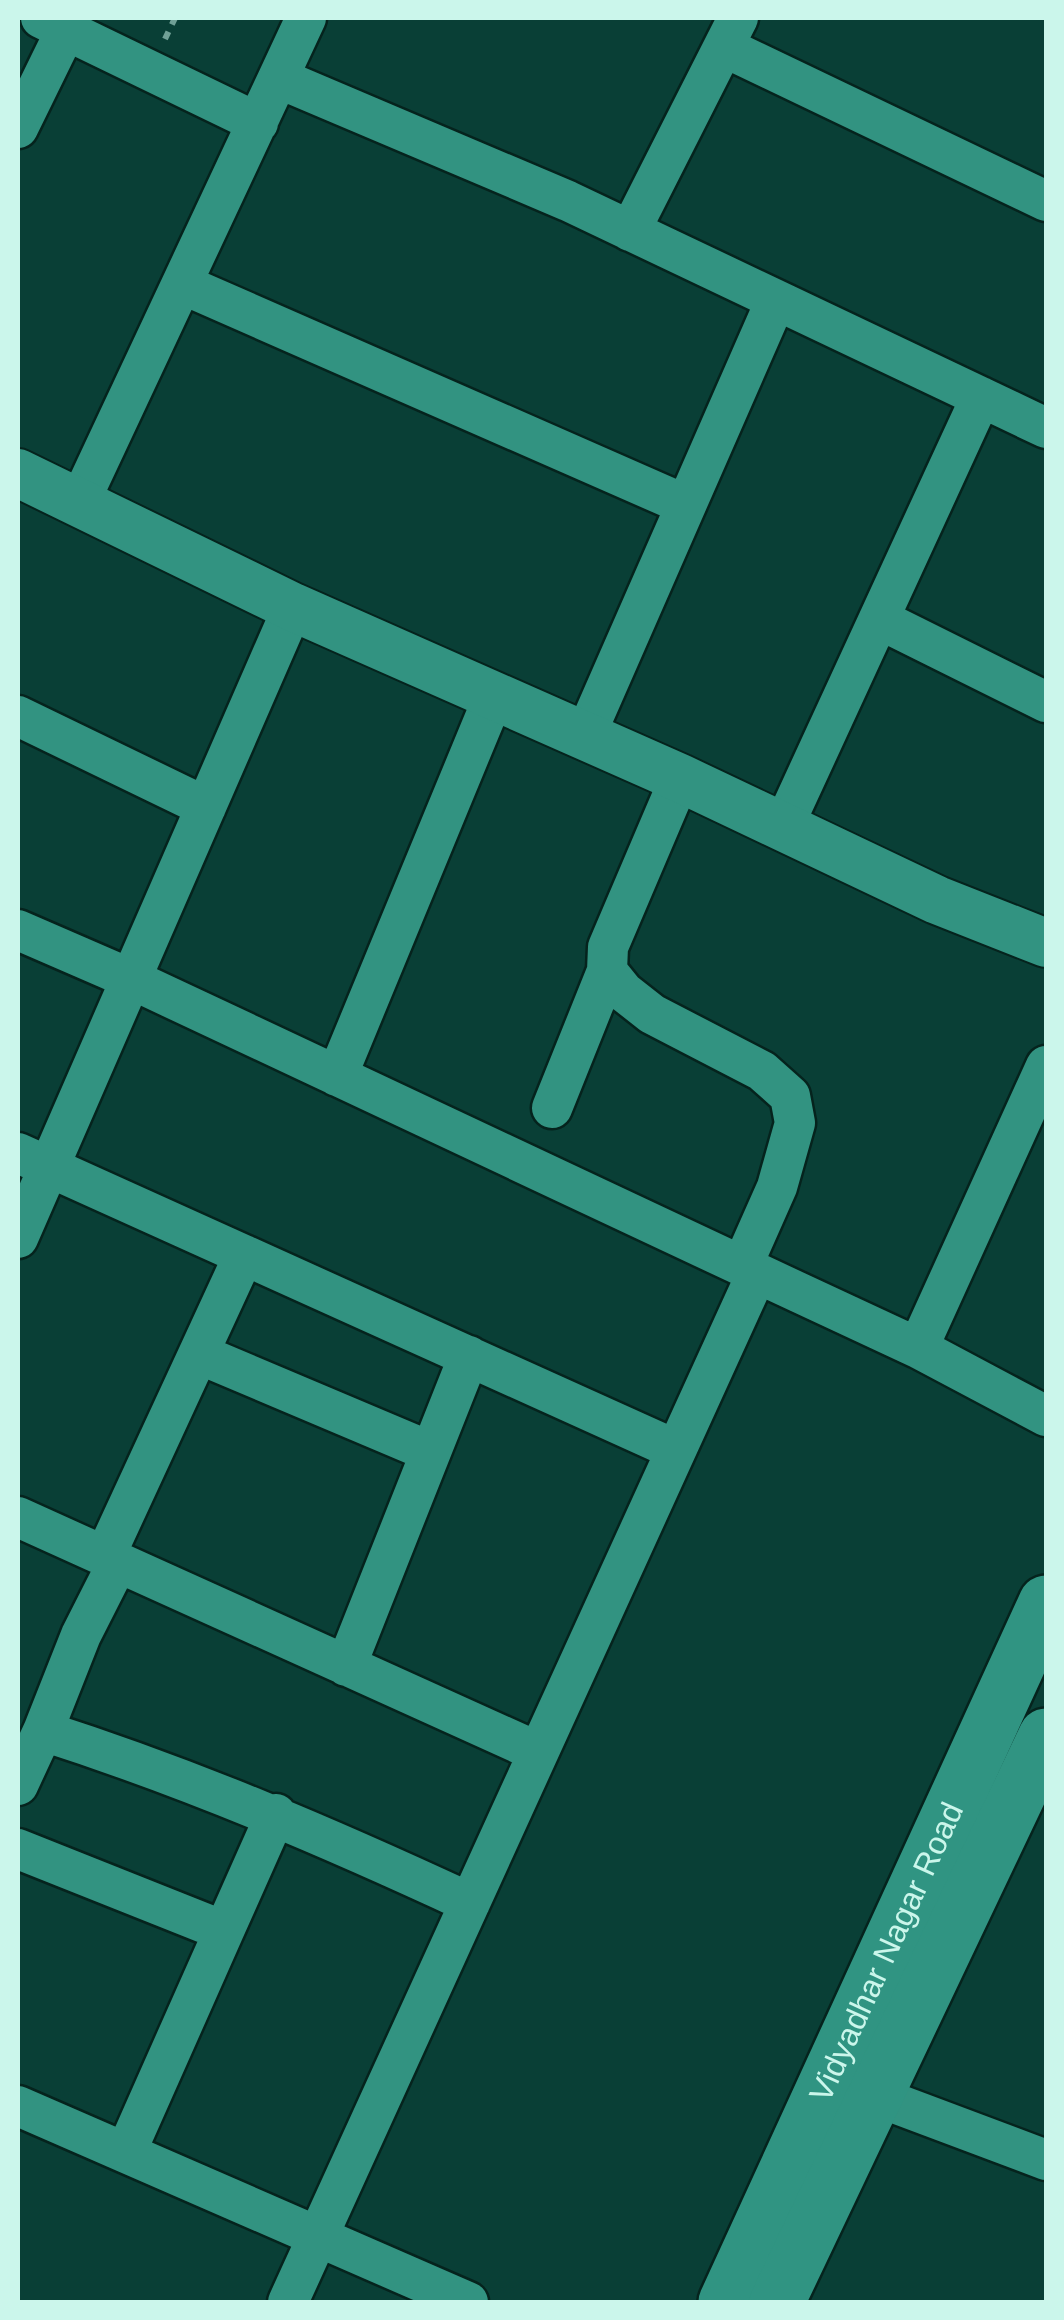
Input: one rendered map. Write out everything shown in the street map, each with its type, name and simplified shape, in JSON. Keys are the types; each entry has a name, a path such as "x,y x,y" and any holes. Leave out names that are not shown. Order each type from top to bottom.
{"main road":[{"name":"Vidyadhar Nagar Road","path":"777,2302 852,2086 1046,1602"},
{"name":"Vidyadhar Nagar Road","path":"726,2302 1011,1816 1046,1736"}],"street":[{"path":"79,503 306,18"},
{"path":"18,128 53,24 258,122"},
{"path":"630,230 731,32 1046,201"},
{"path":"278,78 568,201 1046,428"},
{"path":"182,284 686,505"},
{"path":"585,736 776,300"},
{"path":"783,827 981,397"},
{"path":"18,473 293,607 680,778 937,900 1046,943"},
{"path":"18,1238 33,1160 131,979 293,607"},
{"path":"879,619 1046,702"},
{"path":"337,1076 494,696"},
{"path":"18,716 206,807"},
{"path":"552,1108 607,971 608,948 680,778"},
{"path":"18,930 131,979 918,1348 1046,1416"},
{"path":"288,2302 676,1450 749,1270 795,1122 790,1096 762,1071 652,1014 624,992 607,971"},
{"path":"918,1348 1046,1066"},
{"path":"33,1160 676,1450"},
{"path":"18,1785 111,1559 244,1255"},
{"path":"199,1354 431,1452"},
{"path":"346,1666 468,1356"},
{"path":"18,1517 538,1752"},
{"path":"43,1731 276,1814 470,1903"},
{"path":"126,2152 276,1814"},
{"path":"18,1850 224,1932"},
{"path":"852,2086 1046,2160"},
{"path":"18,2106 468,2302"}]}
